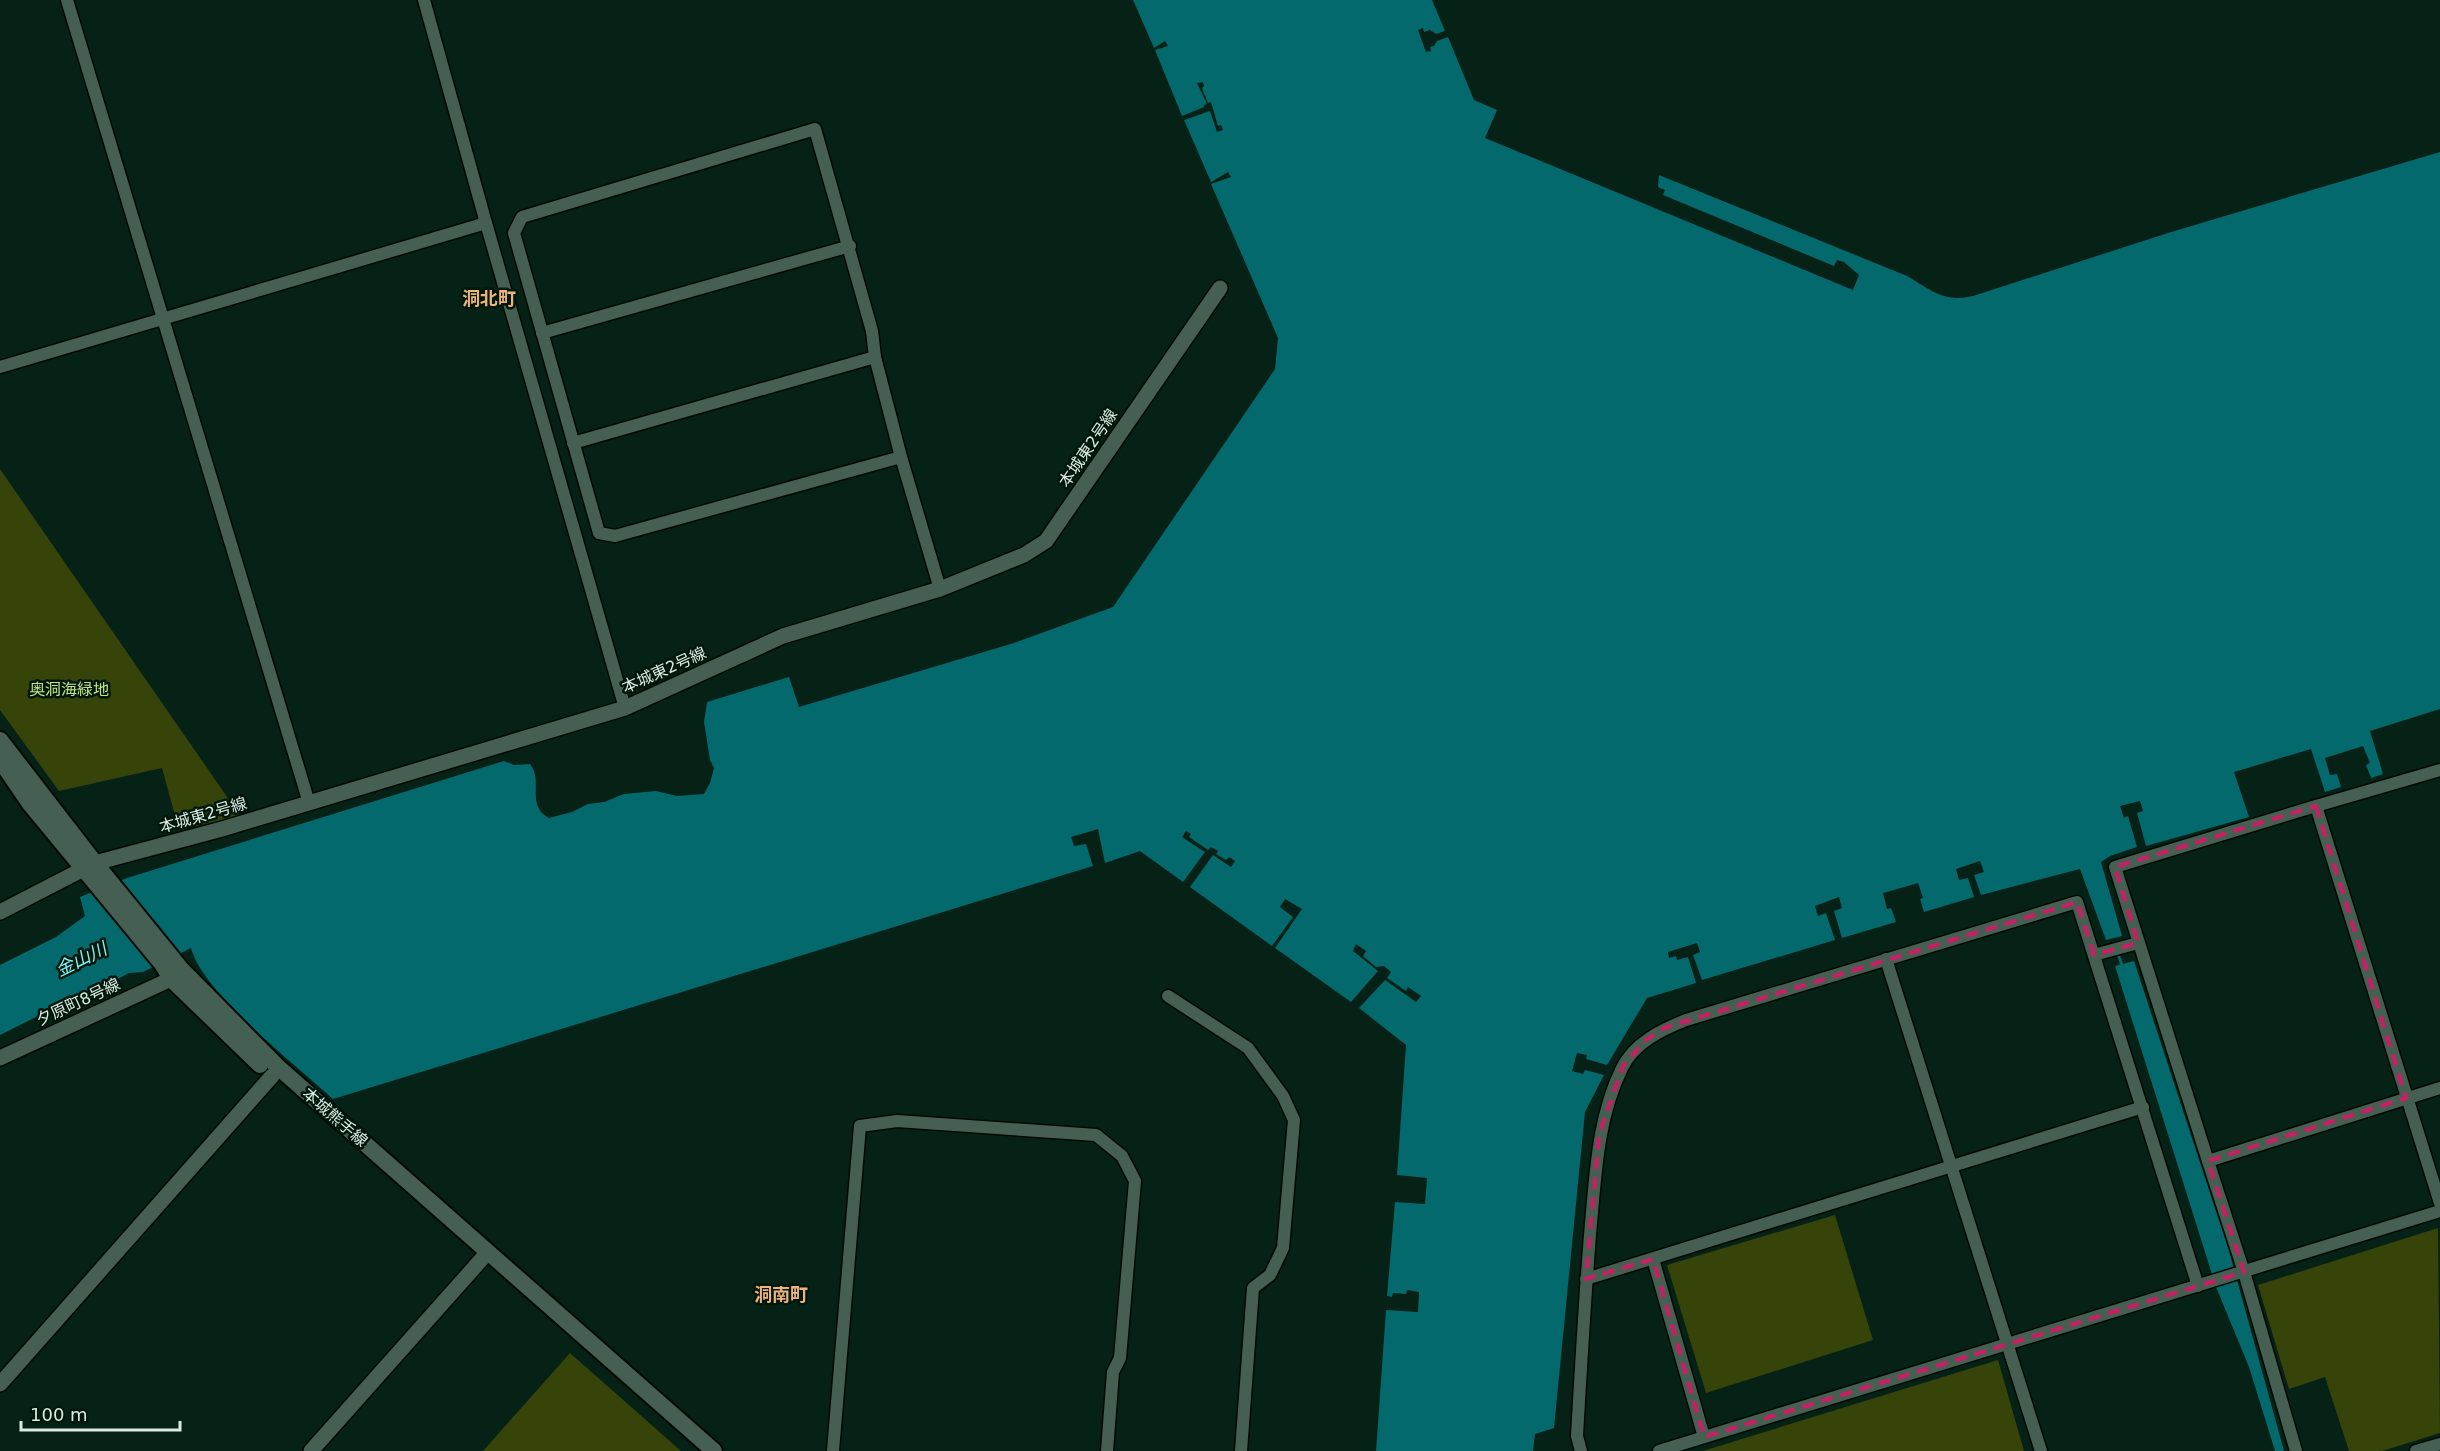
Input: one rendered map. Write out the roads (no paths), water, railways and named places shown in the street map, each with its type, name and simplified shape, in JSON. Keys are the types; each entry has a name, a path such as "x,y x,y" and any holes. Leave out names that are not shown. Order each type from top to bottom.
{"main road":[{"name":"本城熊手線","path":"2,755 30,804 89,866 172,968 210,1019 272,1076 714,1451"},
{"name":"本城熊手線","path":"172,968 701,1451"}],"street":[{"path":"67,0 309,803"},
{"path":"424,0 625,708"},
{"path":"901,458 615,536 598,533 514,233 522,217 815,129 850,246 901,458 940,589"},
{"path":"0,367 486,223"},
{"path":"542,333 850,246"},
{"name":"本城東2号線","path":"0,912 89,866 625,708 783,636 940,589 1024,555 1046,541 1220,288"},
{"path":"573,443 875,357"},
{"path":"2296,1451 2115,867 2440,770"},
{"path":"2316,806 2440,1203"},
{"path":"1581,1451 1577,1436 1586,1279 1599,1135 1623,1066 1646,1040 1664,1028 1686,1020 2077,902 2198,1286"},
{"path":"2094,955 2138,942"},
{"path":"1886,959 2041,1451"},
{"name":"夕原町8号線","path":"0,1059 172,968"},
{"path":"1168,996 1248,1047 1283,1096 1294,1120 1283,1248 1270,1275 1253,1288 1241,1451"},
{"path":"0,1384 272,1076"},
{"path":"2208,1161 2440,1088"},
{"path":"1586,1279 2143,1107"},
{"path":"833,1451 861,1126 897,1122 1096,1135 1122,1156 1135,1181 1120,1358 1113,1372 1107,1451"},
{"path":"1659,1451 2440,1211"},
{"path":"311,1451 485,1255"},
{"path":"1653,1259 1704,1437"},
{"path":"2415,1451 2440,1443"}],"water":[{"name":"金山川","path":"1133,0 1432,0 1445,31 1436,34 1430,30 1424,32 1423,28 1418,30 1426,52 1431,51 1430,47 1434,46 1437,41 1448,37 1474,100 1497,110 1485,138 1853,290 1859,275 1844,262 1837,260 1834,266 1663,195 1665,190 1658,187 1659,175 1907,276 1938,294 1963,298 2168,233 2440,152 2440,709 2370,731 2383,774 2371,778 2366,765 2370,763 2363,746 2325,758 2330,775 2337,774 2341,787 2325,792 2311,749 2234,772 2249,817 2146,846 2137,813 2143,811 2140,801 2120,806 2124,818 2128,816 2137,847 2110,856 2101,862 2122,936 2106,940 2080,869 1981,895 1974,875 1984,872 1980,861 1956,869 1959,880 1968,878 1974,897 1924,912 1920,899 1923,898 1918,883 1883,893 1887,909 1891,908 1896,922 1842,938 1834,911 1842,908 1839,897 1815,906 1818,916 1826,913 1835,940 1702,980 1693,955 1700,952 1697,943 1668,952 1669,958 1676,956 1677,960 1688,957 1696,983 1647,998 1607,1065 1586,1059 1587,1055 1577,1053 1572,1071 1583,1074 1585,1070 1604,1075 1585,1112 1554,1428 1535,1434 1533,1451 1376,1451 1386,1310 1418,1312 1419,1292 1407,1290 1406,1294 1393,1293 1392,1297 1387,1296 1395,1202 1425,1204 1427,1178 1397,1175 1406,1045 1359,1008 1385,980 1416,1002 1421,996 1408,987 1406,991 1387,978 1391,972 1384,966 1376,967 1363,956 1366,951 1356,944 1353,951 1378,971 1351,1002 1275,948 1302,909 1285,899 1280,907 1293,917 1272,946 1190,887 1213,855 1231,867 1235,861 1229,857 1226,860 1216,854 1218,851 1211,847 1208,850 1189,837 1191,834 1186,831 1182,837 1205,852 1183,882 1140,851 1105,863 1098,829 1071,837 1074,846 1086,844 1093,866 333,1099 231,1006 199,966 191,948 143,972 129,973 0,1035 0,965 56,937 85,916 80,897 127,878 504,761 514,765 530,764 536,778 538,806 549,818 624,794 656,791 677,796 704,794 714,768 710,760 704,722 707,702 789,677 799,707 1014,643 1113,607 1275,369 1278,338 1211,184 1231,177 1228,172 1211,182 1184,120 1210,111 1217,132 1223,130 1221,125 1218,126 1211,102 1208,103 1202,88 1203,82 1197,83 1207,104 1182,116 1155,50 1168,46 1165,41 1154,48"},
{"path":"2134,961 2229,1251 2284,1451 2275,1451 2249,1367 2216,1287 2115,966"}],"waterway":[{"path":"2117,951 2123,968"}],"district":[{"name":"洞北町","path":"489,298"},
{"name":"洞南町","path":"781,1294"}],"park label":[{"name":"奥洞海緑地","path":"69,689"}]}
